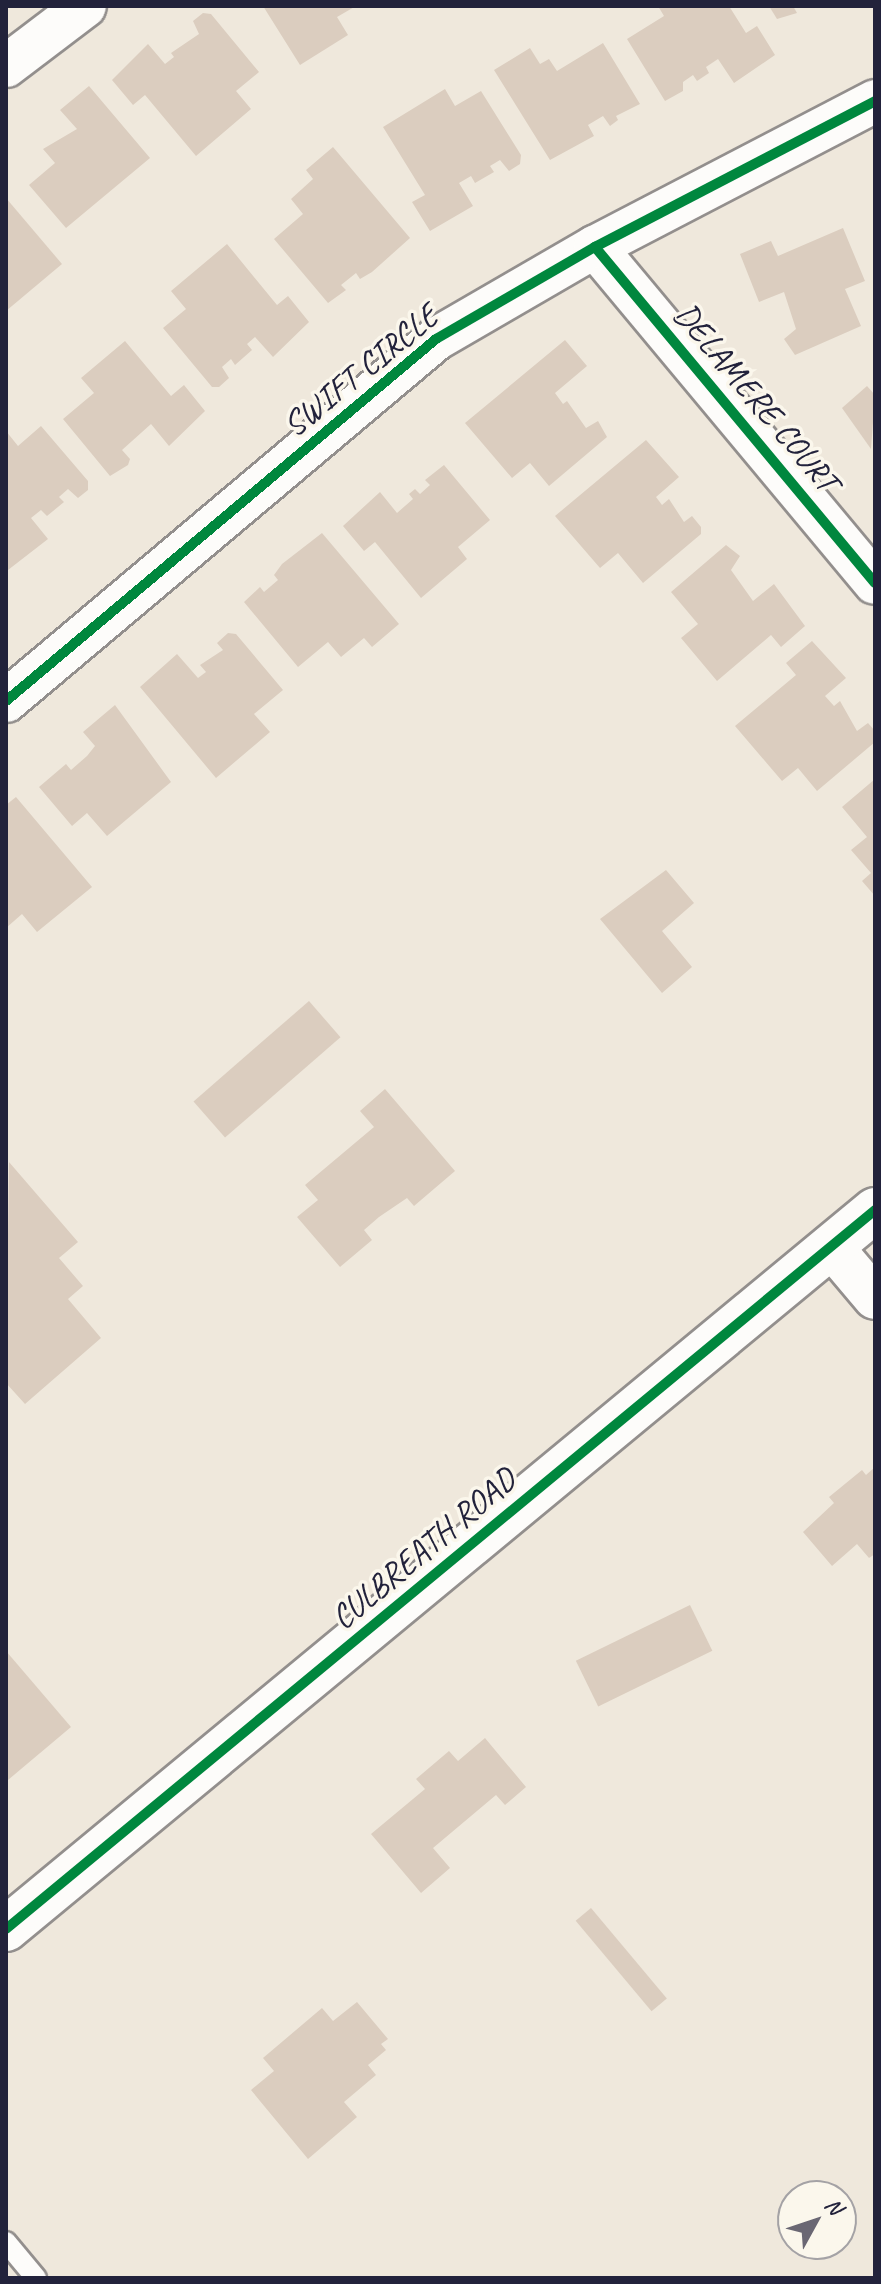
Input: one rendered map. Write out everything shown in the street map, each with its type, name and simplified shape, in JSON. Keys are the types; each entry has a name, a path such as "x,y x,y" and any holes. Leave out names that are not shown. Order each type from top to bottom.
{"street":[{"path":"6,66 85,6"},
{"name":"SWIFT CIRCLE","path":"6,701 436,339 595,247 875,101"},
{"name":"DELAMERE COURT","path":"595,247 875,583"},
{"name":"CULBREATH ROAD","path":"6,1929 875,1210"},
{"path":"831,1246 875,1298"}],"lane":[{"path":"6,2242 36,2278"}],"building":[{"path":"263,6 356,6 337,17 348,35 300,65"},
{"path":"658,6 729,6 746,33 757,26 775,55 734,83 718,59 706,67 709,73 697,81 693,75 683,82 683,91 665,101 627,39 664,16"},
{"path":"769,6 793,6 797,13 777,19"},
{"path":"203,13 211,14 259,72 236,91 251,109 196,156 145,95 133,105 112,80 148,44 165,64 174,57 171,53 199,34 193,21"},
{"path":"603,43 640,104 616,116 618,120 610,126 603,116 588,125 594,136 550,160 494,70 530,48 540,64 549,59 557,71"},
{"path":"89,86 150,158 66,228 29,185 55,163 43,149 77,129 60,110"},
{"path":"445,89 455,106 481,91 521,155 520,164 509,171 500,160 490,166 494,172 475,183 471,176 459,183 473,206 430,231 412,202 425,195 383,127"},
{"path":"333,147 410,238 372,272 360,279 356,273 341,285 346,290 328,303 274,239 303,214 291,199 313,179 306,170"},
{"path":"6,198 62,264 6,311"},
{"path":"843,228 865,281 845,289 861,326 795,355 784,339 796,329 784,292 759,302 740,254 771,241 778,256"},
{"path":"227,244 277,305 288,296 309,322 273,357 255,337 247,344 252,350 235,365 231,359 222,367 229,378 219,387 212,387 163,328 186,309 171,291"},
{"path":"565,340 587,366 555,393 563,404 567,401 586,428 598,421 607,437 549,486 530,463 512,478 465,423"},
{"path":"125,341 171,396 184,385 205,411 169,446 151,424 122,450 130,459 128,465 110,476 63,419 94,393 81,378"},
{"path":"867,386 875,395 871,449 842,408"},
{"path":"41,426 88,481 88,490 78,498 68,489 59,497 64,502 47,516 41,510 31,518 48,539 8,570 6,431 18,446"},
{"path":"646,440 679,477 656,497 662,505 669,499 684,522 692,516 701,527 701,534 643,583 618,553 600,568 555,516"},
{"path":"444,465 490,520 458,547 467,559 421,598 375,542 364,551 343,526 380,492 397,513 413,499 409,494 415,489 420,494 430,485 425,480"},
{"path":"322,533 399,624 372,647 364,638 341,657 328,642 298,667 244,602 260,587 264,592 278,580 274,575 282,564"},
{"path":"726,545 740,556 731,570 753,601 774,584 805,626 781,647 771,635 717,681 681,638 698,624 671,592"},
{"path":"228,633 236,634 283,690 254,714 270,732 216,778 140,687 177,654 198,678 206,672 200,665 223,650 217,643"},
{"path":"812,641 846,678 825,696 834,706 840,701 857,731 868,723 875,731 875,742 817,791 798,768 782,781 735,726 796,675 786,663"},
{"path":"115,705 171,782 107,836 87,813 72,826 39,787 66,764 71,770 87,756 95,746 83,732"},
{"path":"875,779 875,896 862,881 871,873 851,850 867,837 842,807"},
{"path":"16,797 92,887 37,932 22,914 6,928 6,805"},
{"path":"666,870 694,903 662,931 692,967 662,993 600,919"},
{"path":"309,1001 340,1037 225,1138 194,1101"},
{"path":"385,1089 455,1171 414,1206 407,1198 379,1217 364,1230 372,1240 340,1267 297,1217 318,1200 305,1185 374,1127 360,1111"},
{"path":"9,1162 78,1242 59,1258 83,1286 68,1299 101,1338 25,1404 6,1383"},
{"path":"875,1467 875,1554 869,1558 857,1544 832,1566 803,1532 834,1503 829,1497 862,1470 866,1475"},
{"path":"690,1605 712,1651 598,1707 576,1661"},
{"path":"6,1651 71,1727 8,1780 6,1778"},
{"path":"485,1738 526,1787 505,1805 496,1795 433,1848 450,1868 421,1893 371,1834 425,1789 416,1779 449,1751 458,1761"},
{"path":"591,1908 667,1998 652,2011 576,1921"},
{"path":"357,2002 388,2039 381,2044 386,2050 368,2065 376,2075 344,2102 357,2117 308,2159 251,2090 274,2071 263,2058 322,2008 333,2021"}],"cycle path":[{"path":"6,701 436,339 595,247 875,101"},
{"path":"595,247 875,583"},
{"path":"6,1929 875,1210"}]}
